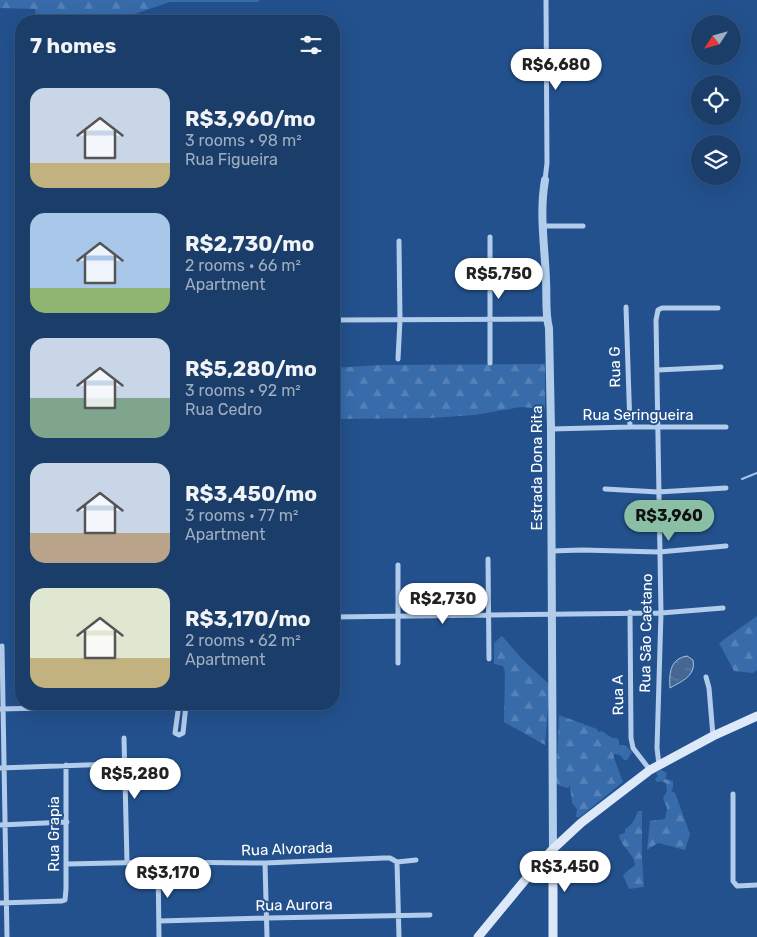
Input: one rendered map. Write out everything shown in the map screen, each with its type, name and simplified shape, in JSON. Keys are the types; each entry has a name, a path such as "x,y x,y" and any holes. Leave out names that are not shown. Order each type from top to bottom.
{"main road":[{"path":"478,937 553,849 582,823 650,770 713,736 757,716"},
{"name":"Estrada Dona Rita","path":"553,849 553,937"}],"street":[{"name":"Estrada Dona Rita","path":"546,0 547,163 542,226 549,328 551,429 553,849"},
{"path":"542,226 583,226"},
{"path":"490,237 490,363"},
{"path":"398,359 400,320 399,241"},
{"name":"Rua G","path":"626,306 630,427"},
{"name":"Rua São Caetano","path":"659,765 657,748 661,613 656,320 658,310 662,308 718,308"},
{"path":"340,320 547,319"},
{"path":"658,370 721,367"},
{"name":"Rua Seringueira","path":"551,429 726,427"},
{"path":"605,489 658,492 726,488"},
{"path":"551,551 659,552 726,546"},
{"path":"488,560 489,659"},
{"path":"398,565 398,663"},
{"path":"340,617 661,613 723,608"},
{"name":"Rua A","path":"630,612 631,738 633,748 650,770"},
{"path":"2,646 2,768 6,825 7,937"},
{"path":"706,677 709,688 713,736"},
{"path":"2,709 15,709"},
{"path":"177,710 175,732 179,735 183,733 185,710"},
{"path":"124,738 127,862"},
{"path":"2,768 124,762 172,762"},
{"name":"Rua Grapia","path":"8,903 62,902 66,896 66,765"},
{"path":"733,794 733,881 737,886 757,885"},
{"path":"0,825 66,822"},
{"name":"Rua Alvorada","path":"67,864 127,862 265,863 384,858 390,858 397,862 416,860"},
{"path":"158,862 159,937"},
{"path":"397,862 400,937"},
{"path":"265,863 267,937"},
{"path":"0,903 8,903"},
{"name":"Rua Aurora","path":"159,921 430,915"}],"green space":[{"path":"0,0 259,0 259,2 170,2 132,15 36,15 35,9 0,8"},
{"path":"545,364 545,409 521,407 475,415 431,418 340,419 340,368 380,365"},
{"path":"757,616 757,670 753,673 734,671 719,643"},
{"path":"502,636 522,659 550,685 545,745 504,722 505,671 503,666 494,664 494,643"},
{"path":"559,715 597,729 598,732 602,731 612,738 617,738 619,745 626,746 632,752 627,760 624,760 620,755 614,754 623,782 580,817 576,817 577,809 572,803 570,786 567,788 558,785 556,782"},
{"path":"661,770 667,773 665,779 673,781 671,791 675,793 690,834 685,850 658,843 647,850 650,821 665,819 667,808 663,798 667,791 666,783 657,782 655,779 658,776 656,773"},
{"path":"638,811 642,811 644,887 629,889 623,875 635,865 619,835 625,833 625,829 635,819"}],"water":[{"path":"687,656 693,660 690,674 670,688 670,672 674,663"}],"waterway":[{"path":"742,479 757,473"}]}
